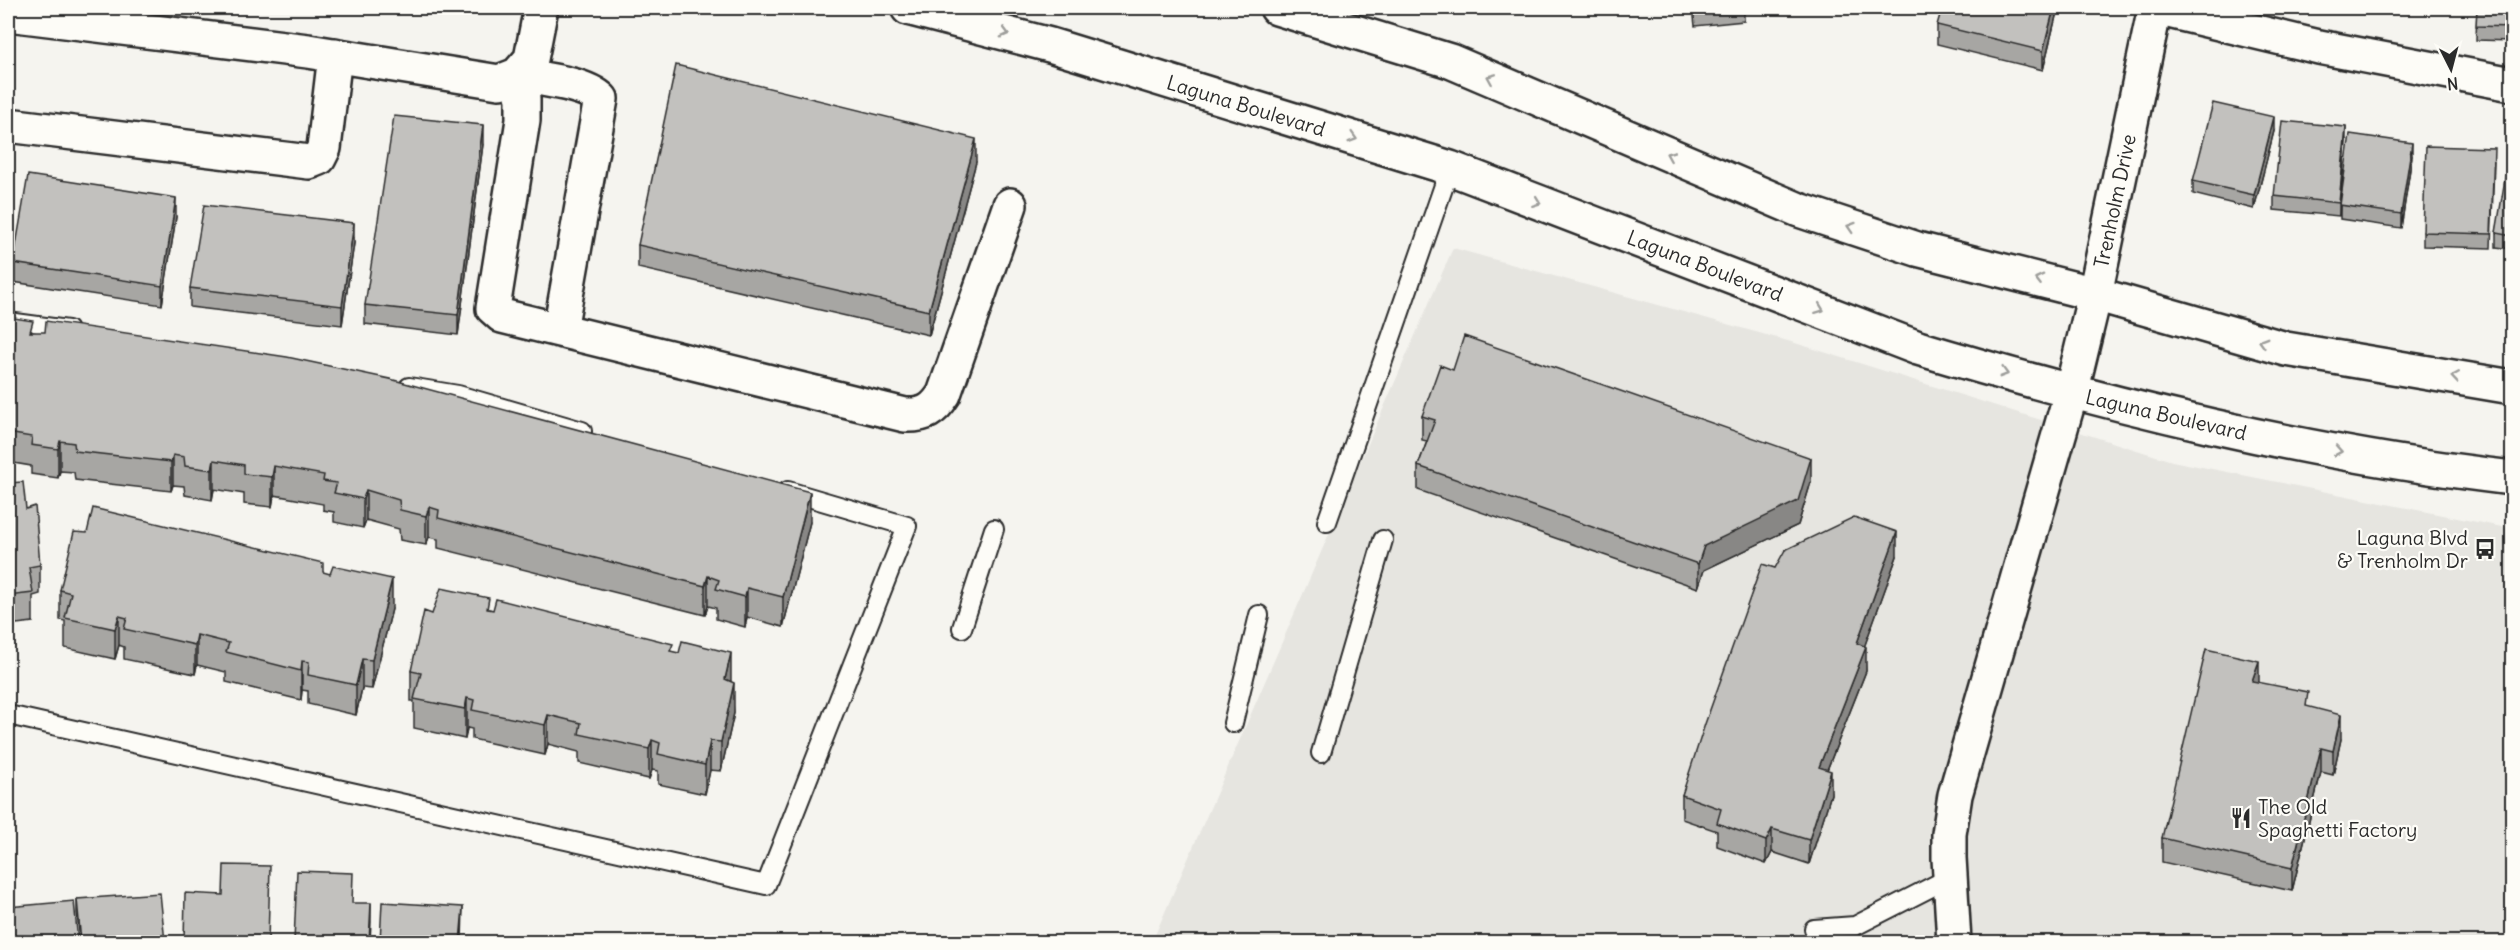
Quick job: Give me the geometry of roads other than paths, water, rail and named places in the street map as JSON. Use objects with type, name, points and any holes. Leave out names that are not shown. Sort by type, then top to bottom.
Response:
[{"type":"street","points":[[8,14],[335,56],[499,82],[517,75],[531,59],[541,8]]},
{"type":"street","name":"Laguna Boulevard","points":[[908,8],[1050,45],[1450,168],[1918,348],[2071,393],[2280,441],[2464,473],[2512,478]]},
{"type":"street","points":[[1277,8],[1450,61],[1798,210],[1917,249],[2095,294],[2286,349],[2512,387]]},
{"type":"street","points":[[2155,8],[2319,47],[2512,84]]},
{"type":"street","name":"Trenholm Drive","points":[[1954,942],[1949,834],[1955,795],[2071,393],[2095,294],[2155,8]]},
{"type":"street","points":[[8,125],[309,162],[320,158],[324,148],[335,56]]},
{"type":"street","points":[[517,75],[523,99],[523,120],[493,308],[502,316],[905,415],[919,416],[928,412],[945,394],[1010,205]]},
{"type":"street","points":[[517,75],[578,88],[595,94],[601,99],[560,330]]},
{"type":"lane","points":[[1328,522],[1450,168]]},
{"type":"lane","points":[[8,322],[86,332]]},
{"type":"lane","points":[[388,383],[458,395],[604,438]]},
{"type":"lane","points":[[8,715],[766,885],[907,526],[772,487]]},
{"type":"lane","points":[[962,628],[994,529]]},
{"type":"lane","points":[[1320,753],[1383,540]]},
{"type":"lane","points":[[1233,723],[1259,615]]},
{"type":"lane","points":[[1814,929],[1855,926],[1951,877]]},
{"type":"place","name":"Laguna Blvd & Trenholm Dr","points":[[2485,549]]},
{"type":"place","name":"The Old Spaghetti Factory","points":[[2241,818]]}]
